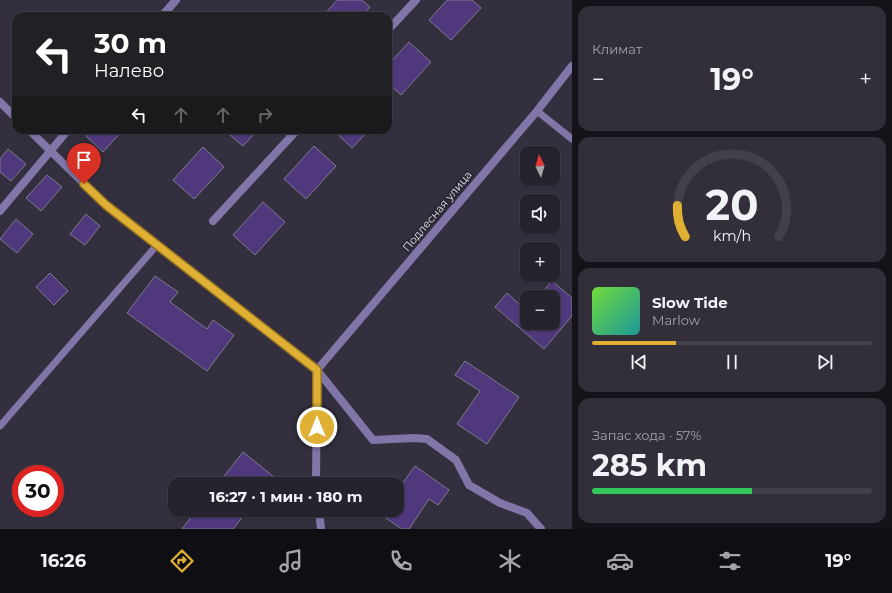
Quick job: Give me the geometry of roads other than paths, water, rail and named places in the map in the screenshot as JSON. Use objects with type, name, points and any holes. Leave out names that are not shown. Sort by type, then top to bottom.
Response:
[{"type":"street","points":[[166,12],[176,0]]},
{"type":"street","points":[[392,26],[416,0]]},
{"type":"street","name":"Подлесная улица","points":[[317,370],[537,111],[572,66]]},
{"type":"street","points":[[0,102],[12,114]]},
{"type":"street","points":[[33,134],[106,205],[317,370],[373,440],[414,438],[427,439],[456,460],[469,485],[500,503],[527,513],[541,529]]},
{"type":"street","points":[[0,211],[65,134]]},
{"type":"street","points":[[213,221],[293,134]]},
{"type":"street","points":[[316,477],[317,370]]},
{"type":"street","points":[[320,517],[321,529]]},
{"type":"lane","points":[[537,111],[572,139]]},
{"type":"lane","points":[[0,426],[157,245]]}]
